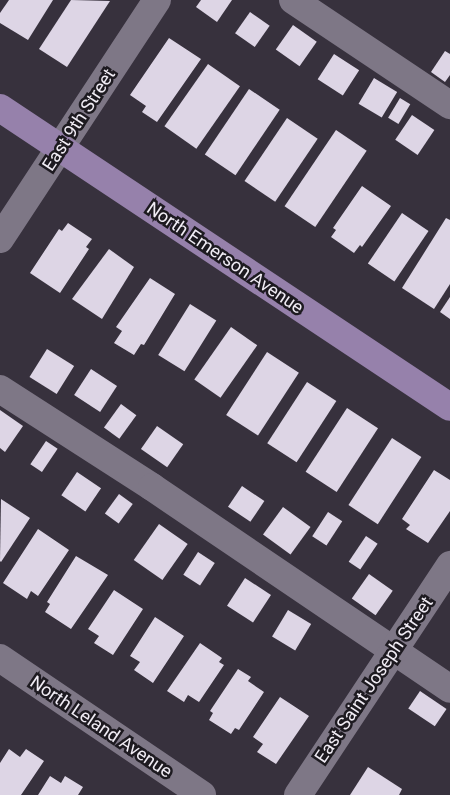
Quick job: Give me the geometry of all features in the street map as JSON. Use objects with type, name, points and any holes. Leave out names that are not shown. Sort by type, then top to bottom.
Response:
[{"type":"main road","name":"North Emerson Avenue","points":[[0,108],[450,407]]},
{"type":"street","name":"East 9th Street","points":[[0,239],[157,0]]},
{"type":"street","points":[[293,0],[450,105]]},
{"type":"street","points":[[0,389],[152,487],[450,689]]},
{"type":"street","name":"East Saint Joseph Street","points":[[298,795],[450,566]]},
{"type":"street","name":"North Leland Avenue","points":[[0,658],[202,795]]},
{"type":"building","points":[[9,0],[53,0],[28,40],[0,23],[0,13]]},
{"type":"building","points":[[71,0],[110,1],[67,67],[39,49]]},
{"type":"building","points":[[201,0],[232,0],[217,22],[196,7]]},
{"type":"building","points":[[250,12],[270,26],[255,47],[235,33]]},
{"type":"building","points":[[293,25],[317,42],[300,66],[276,50]]},
{"type":"building","points":[[169,38],[201,59],[157,122],[142,112],[146,106],[130,95]]},
{"type":"building","points":[[445,51],[450,54],[450,75],[445,82],[431,72]]},
{"type":"building","points":[[334,54],[359,70],[343,95],[318,79]]},
{"type":"building","points":[[208,64],[240,86],[196,149],[164,126]]},
{"type":"building","points":[[374,78],[397,92],[382,118],[359,104]]},
{"type":"building","points":[[249,89],[280,110],[235,175],[205,154]]},
{"type":"building","points":[[400,98],[410,104],[398,124],[388,118]]},
{"type":"building","points":[[412,115],[434,130],[418,155],[395,140]]},
{"type":"building","points":[[287,118],[318,139],[275,202],[245,181]]},
{"type":"building","points":[[336,130],[367,151],[315,227],[285,206]]},
{"type":"building","points":[[362,186],[391,206],[362,247],[360,245],[354,253],[331,237],[336,230],[333,228]]},
{"type":"building","points":[[402,213],[429,231],[394,281],[368,264]]},
{"type":"building","points":[[446,218],[450,220],[450,284],[434,309],[402,288]]},
{"type":"building","points":[[68,223],[92,239],[86,247],[89,249],[60,293],[30,273],[59,229],[62,231]]},
{"type":"building","points":[[109,249],[134,267],[102,319],[72,299]]},
{"type":"building","points":[[150,278],[175,294],[144,345],[141,344],[134,355],[114,343],[122,331],[116,327]]},
{"type":"building","points":[[450,297],[450,319],[440,312]]},
{"type":"building","points":[[190,304],[216,320],[184,371],[158,355]]},
{"type":"building","points":[[231,327],[257,345],[221,398],[194,379]]},
{"type":"building","points":[[47,349],[74,366],[57,394],[30,377]]},
{"type":"building","points":[[267,352],[299,373],[258,436],[226,415]]},
{"type":"building","points":[[91,369],[117,386],[100,412],[74,395]]},
{"type":"building","points":[[307,382],[336,401],[297,462],[267,443]]},
{"type":"building","points":[[121,404],[136,415],[119,439],[104,427]]},
{"type":"building","points":[[347,408],[378,428],[337,492],[306,472]]},
{"type":"building","points":[[0,410],[23,426],[5,452],[0,448]]},
{"type":"building","points":[[157,426],[183,444],[167,467],[141,449]]},
{"type":"building","points":[[392,438],[421,457],[378,524],[348,505]]},
{"type":"building","points":[[46,441],[58,449],[42,472],[30,464]]},
{"type":"building","points":[[434,470],[450,480],[450,511],[428,543],[406,529],[410,525],[402,519]]},
{"type":"building","points":[[77,472],[101,488],[85,511],[61,495]]},
{"type":"building","points":[[242,486],[264,501],[250,522],[228,507]]},
{"type":"building","points":[[119,494],[133,504],[119,523],[105,513]]},
{"type":"building","points":[[1,499],[30,518],[1,562],[0,561]]},
{"type":"building","points":[[283,507],[311,527],[291,554],[263,535]]},
{"type":"building","points":[[328,512],[342,521],[326,546],[312,536]]},
{"type":"building","points":[[159,524],[188,544],[162,580],[134,560]]},
{"type":"building","points":[[38,529],[69,550],[38,596],[31,591],[27,599],[3,583]]},
{"type":"building","points":[[366,536],[378,544],[360,570],[349,562]]},
{"type":"building","points":[[198,552],[215,563],[200,586],[183,575]]},
{"type":"building","points":[[76,556],[108,575],[71,629],[45,612],[50,604],[47,602]]},
{"type":"building","points":[[369,574],[393,591],[376,615],[352,599]]},
{"type":"building","points":[[245,578],[271,595],[253,623],[227,606]]},
{"type":"building","points":[[114,590],[143,609],[113,655],[94,643],[99,636],[88,629]]},
{"type":"building","points":[[288,610],[311,624],[295,650],[272,637]]},
{"type":"building","points":[[155,617],[184,636],[153,683],[134,670],[140,662],[130,656]]},
{"type":"building","points":[[200,643],[222,658],[219,662],[224,665],[199,702],[188,695],[184,702],[167,691]]},
{"type":"building","points":[[238,669],[251,677],[248,681],[264,692],[239,730],[235,728],[231,734],[209,720],[213,713],[210,711]]},
{"type":"building","points":[[420,691],[447,709],[435,726],[408,708]]},
{"type":"building","points":[[280,697],[309,716],[276,764],[257,752],[263,744],[253,737]]},
{"type":"building","points":[[9,749],[20,757],[26,749],[44,761],[21,795],[0,795],[0,763]]},
{"type":"building","points":[[368,767],[402,789],[399,795],[350,795]]},
{"type":"building","points":[[50,776],[61,783],[65,776],[83,787],[78,795],[38,795]]}]
